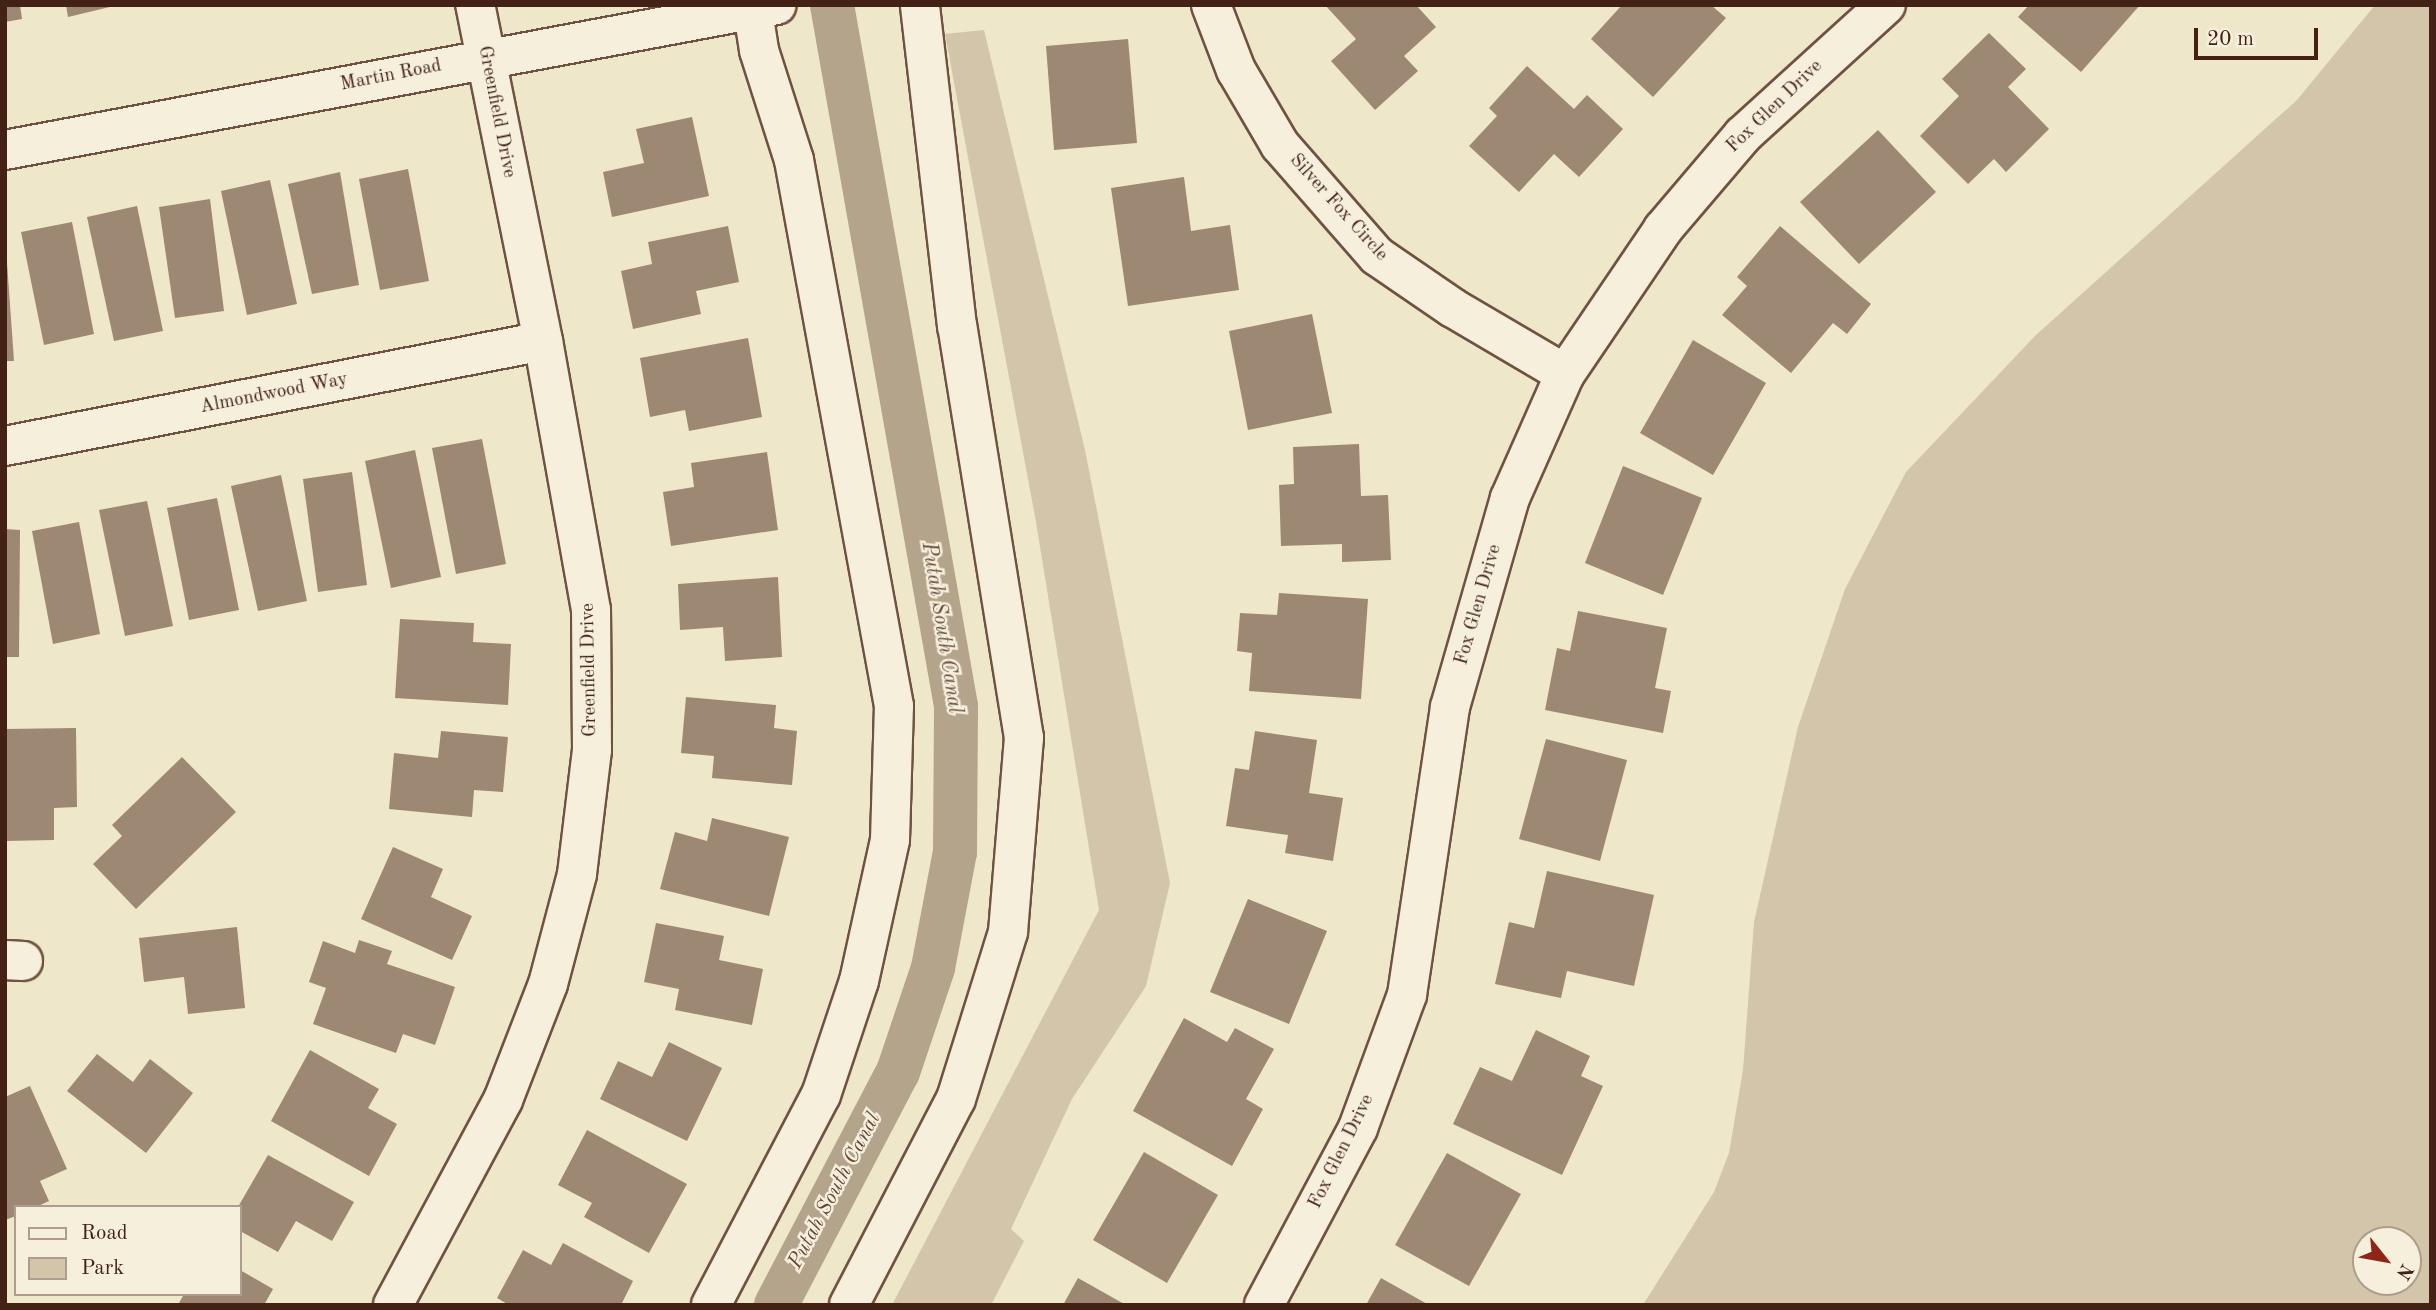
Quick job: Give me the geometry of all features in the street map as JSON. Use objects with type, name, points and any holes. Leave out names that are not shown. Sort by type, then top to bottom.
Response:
[{"type":"street","name":"Greenfield Drive","points":[[394,1305],[503,1100],[548,984],[577,874],[592,750],[591,610],[543,341],[475,5]]},
{"type":"street","points":[[849,1305],[956,1099],[1008,932],[1024,738],[957,326],[919,5]]},
{"type":"street","name":"Silver Fox Circle","points":[[1211,5],[1236,70],[1280,145],[1377,256],[1453,308],[1565,374]]},
{"type":"street","name":"Fox Glen Drive","points":[[1264,1305],[1358,1128],[1407,995],[1450,707],[1510,498],[1565,374],[1663,229],[1742,135],[1886,5]]},
{"type":"street","name":"Martin Road","points":[[5,150],[485,57],[762,7]]},
{"type":"street","points":[[711,1305],[821,1096],[859,981],[890,840],[894,706],[794,160],[759,50],[762,7]]},
{"type":"street","name":"Almondwood Way","points":[[5,446],[543,341]]},
{"type":"green space","points":[[2375,5],[2431,5],[2431,1305],[1643,1305],[1714,1192],[1729,1153],[1743,1070],[1754,922],[1798,727],[1845,589],[1906,472],[2036,335],[2297,100]]},
{"type":"green space","points":[[984,30],[1085,450],[1170,883],[1146,986],[1072,1099],[1011,1229],[1024,1241],[991,1305],[892,1305],[1099,910],[1036,522],[945,34]]},
{"type":"building","points":[[5,5],[20,5],[22,19],[5,22]]},
{"type":"building","points":[[66,5],[114,5],[114,6],[68,17]]},
{"type":"building","points":[[1325,5],[1416,5],[1436,27],[1404,56],[1418,71],[1375,110],[1331,61],[1356,39]]},
{"type":"building","points":[[1622,5],[1711,5],[1726,18],[1653,97],[1591,39]]},
{"type":"building","points":[[2029,5],[2140,5],[2081,72],[2018,17]]},
{"type":"building","points":[[1989,33],[2026,69],[2008,87],[2049,129],[2006,172],[1994,159],[1968,184],[1920,136],[1959,96],[1942,79]]},
{"type":"building","points":[[1128,39],[1137,143],[1054,150],[1046,46]]},
{"type":"building","points":[[1527,66],[1574,109],[1587,95],[1623,129],[1579,177],[1554,154],[1519,192],[1469,146],[1497,116],[1489,108]]},
{"type":"building","points":[[692,117],[709,196],[612,217],[603,172],[644,163],[636,129]]},
{"type":"building","points":[[1878,130],[1936,192],[1859,264],[1800,202]]},
{"type":"building","points":[[408,169],[429,281],[380,290],[359,179]]},
{"type":"building","points":[[340,172],[359,285],[312,294],[288,184]]},
{"type":"building","points":[[1184,177],[1191,231],[1230,225],[1239,290],[1128,306],[1111,188]]},
{"type":"building","points":[[270,180],[297,304],[247,315],[221,191]]},
{"type":"building","points":[[210,199],[224,311],[175,318],[159,207]]},
{"type":"building","points":[[137,206],[163,331],[114,341],[87,217]]},
{"type":"building","points":[[72,222],[94,334],[44,345],[21,232]]},
{"type":"building","points":[[728,226],[739,282],[696,291],[701,314],[633,329],[621,271],[652,264],[648,242]]},
{"type":"building","points":[[1780,226],[1871,304],[1847,334],[1833,323],[1791,373],[1722,315],[1747,286],[1737,277]]},
{"type":"building","points":[[5,234],[14,361],[5,361]]},
{"type":"building","points":[[1312,314],[1332,413],[1248,430],[1229,331]]},
{"type":"building","points":[[748,338],[762,417],[689,431],[685,410],[650,417],[640,358]]},
{"type":"building","points":[[1693,340],[1766,383],[1713,475],[1640,433]]},
{"type":"building","points":[[482,439],[506,564],[456,574],[432,448]]},
{"type":"building","points":[[1359,444],[1361,496],[1388,495],[1391,560],[1342,562],[1342,544],[1281,546],[1279,485],[1294,484],[1293,447]]},
{"type":"building","points":[[415,450],[441,577],[391,588],[365,461]]},
{"type":"building","points":[[767,452],[778,530],[671,546],[663,492],[694,487],[691,463]]},
{"type":"building","points":[[1623,466],[1702,498],[1663,595],[1585,563]]},
{"type":"building","points":[[352,472],[367,585],[318,592],[303,479]]},
{"type":"building","points":[[281,475],[307,601],[258,611],[231,486]]},
{"type":"building","points":[[217,498],[239,610],[189,620],[167,508]]},
{"type":"building","points":[[147,501],[173,626],[125,636],[99,510]]},
{"type":"building","points":[[79,522],[100,634],[53,644],[32,531]]},
{"type":"building","points":[[5,529],[20,530],[19,657],[5,657]]},
{"type":"building","points":[[778,577],[782,657],[725,661],[723,627],[680,630],[678,584]]},
{"type":"building","points":[[1279,593],[1368,599],[1361,699],[1249,691],[1252,653],[1237,651],[1240,613],[1277,615]]},
{"type":"building","points":[[1578,611],[1667,628],[1655,688],[1671,691],[1663,733],[1545,710],[1557,648],[1570,651]]},
{"type":"building","points":[[400,619],[474,623],[473,642],[511,644],[508,705],[395,698]]},
{"type":"building","points":[[686,697],[776,705],[774,728],[797,731],[792,785],[712,778],[714,756],[681,753]]},
{"type":"building","points":[[76,728],[77,807],[54,808],[54,840],[5,841],[5,729]]},
{"type":"building","points":[[441,731],[508,737],[503,792],[474,790],[472,817],[389,809],[394,753],[438,758]]},
{"type":"building","points":[[1255,731],[1317,740],[1309,793],[1343,798],[1333,861],[1285,853],[1288,835],[1226,826],[1235,768],[1249,770]]},
{"type":"building","points":[[1546,739],[1627,760],[1600,861],[1519,839]]},
{"type":"building","points":[[182,757],[236,812],[136,909],[93,864],[122,836],[112,825]]},
{"type":"building","points":[[712,818],[789,837],[769,916],[660,889],[675,832],[707,841]]},
{"type":"building","points":[[393,847],[443,869],[431,897],[472,916],[452,960],[361,919]]},
{"type":"building","points":[[1547,871],[1654,895],[1634,986],[1567,971],[1561,998],[1495,984],[1509,922],[1534,928]]},
{"type":"building","points":[[1248,899],[1327,931],[1289,1024],[1210,992]]},
{"type":"building","points":[[656,923],[724,936],[719,960],[763,969],[752,1025],[675,1010],[679,989],[644,982]]},
{"type":"building","points":[[237,927],[245,1008],[188,1014],[184,977],[144,982],[139,938]]},
{"type":"building","points":[[359,940],[392,951],[387,964],[455,987],[435,1045],[403,1034],[396,1053],[313,1024],[326,988],[309,982],[323,941],[355,953]]},
{"type":"building","points":[[1184,1018],[1227,1042],[1235,1028],[1274,1049],[1246,1099],[1263,1109],[1232,1166],[1133,1111]]},
{"type":"building","points":[[1536,1030],[1590,1056],[1581,1076],[1603,1086],[1562,1175],[1453,1124],[1480,1067],[1512,1081]]},
{"type":"building","points":[[669,1042],[722,1068],[687,1141],[600,1099],[618,1061],[652,1077]]},
{"type":"building","points":[[310,1050],[379,1089],[368,1108],[397,1124],[369,1176],[271,1121]]},
{"type":"building","points":[[97,1054],[133,1082],[150,1059],[193,1093],[146,1153],[67,1091]]},
{"type":"building","points":[[30,1086],[67,1169],[40,1181],[49,1201],[40,1205],[14,1205],[14,1217],[5,1220],[5,1097]]},
{"type":"building","points":[[587,1130],[687,1184],[649,1253],[584,1217],[592,1203],[558,1185]]},
{"type":"building","points":[[1144,1152],[1218,1195],[1167,1283],[1093,1240]]},
{"type":"building","points":[[1447,1153],[1521,1194],[1469,1286],[1395,1245]]},
{"type":"building","points":[[268,1155],[354,1202],[332,1241],[296,1221],[278,1252],[242,1232],[242,1205],[239,1205]]},
{"type":"building","points":[[563,1243],[633,1281],[621,1305],[509,1305],[497,1298],[523,1250],[551,1265]]},
{"type":"building","points":[[242,1271],[273,1289],[264,1305],[178,1305],[183,1296],[242,1296]]},
{"type":"building","points":[[1078,1278],[1126,1305],[1063,1305]]},
{"type":"building","points":[[1381,1278],[1429,1305],[1366,1305]]},
{"type":"waterway","name":"Putah South Canal","points":[[776,1305],[898,1072],[933,968],[955,852],[956,706],[832,5]]}]
